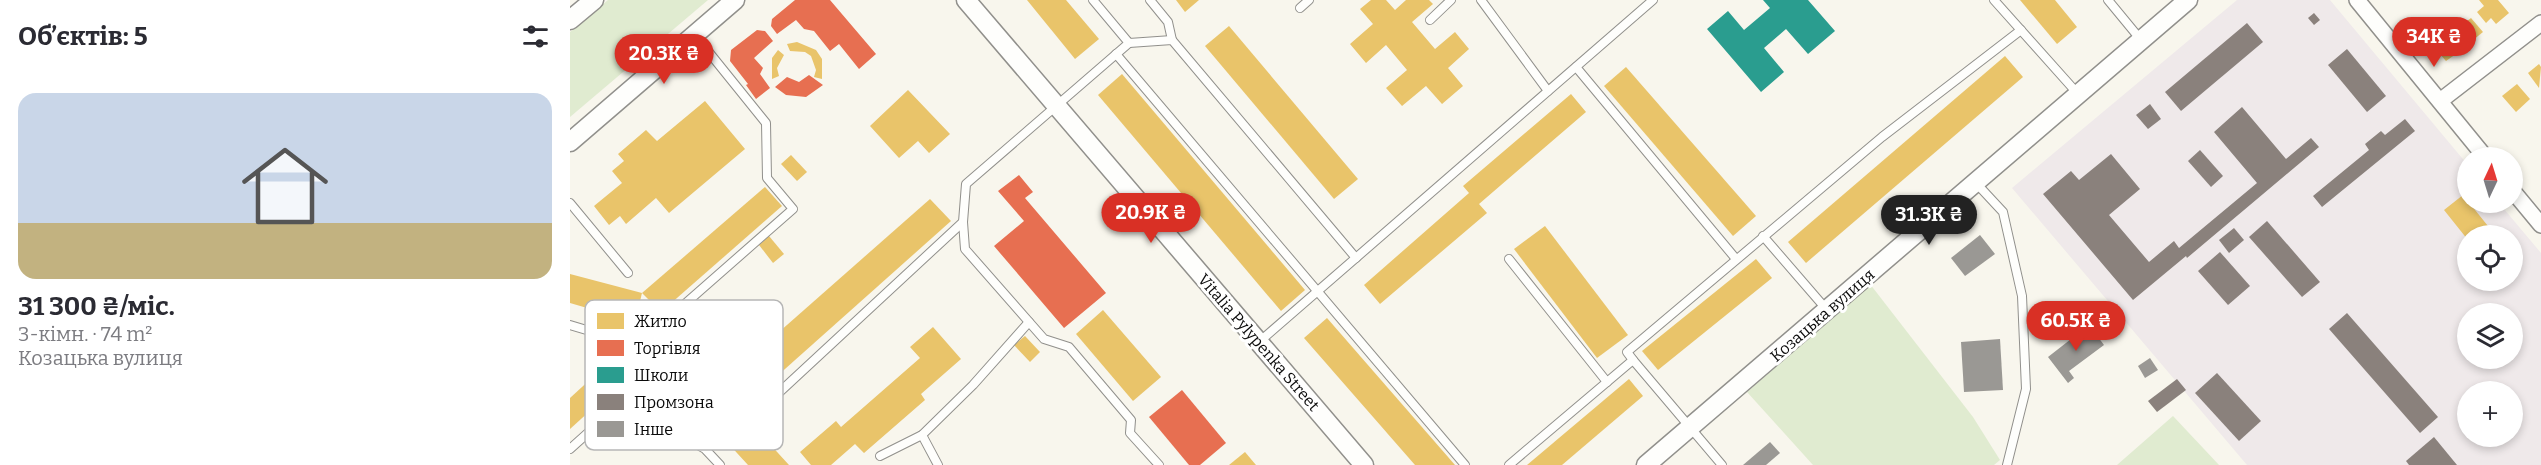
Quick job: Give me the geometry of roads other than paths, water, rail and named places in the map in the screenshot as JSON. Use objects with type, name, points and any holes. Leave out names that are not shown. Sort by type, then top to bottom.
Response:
[{"type":"street","points":[[570,20],[594,0]]},
{"type":"street","points":[[570,142],[735,0]]},
{"type":"street","name":"Vitalia Pylypenka Street","points":[[966,0],[1364,465]]},
{"type":"street","name":"Козацька вулиця","points":[[1646,465],[2188,0]]},
{"type":"street","points":[[2357,0],[2477,147]]},
{"type":"street","points":[[2440,101],[2541,23]]},
{"type":"street","points":[[2523,203],[2541,225]]},
{"type":"lane","points":[[1092,0],[1129,43]]},
{"type":"lane","points":[[1150,0],[1168,22],[1172,40],[1356,258]]},
{"type":"lane","points":[[1300,8],[1309,0]]},
{"type":"lane","points":[[1430,20],[1451,0]]},
{"type":"lane","points":[[1481,0],[1514,41],[1548,91]]},
{"type":"lane","points":[[1259,342],[1653,0]]},
{"type":"lane","points":[[1994,0],[2078,94]]},
{"type":"lane","points":[[2108,0],[2141,40]]},
{"type":"lane","points":[[1722,465],[1627,352],[1882,137],[2021,30]]},
{"type":"lane","points":[[689,300],[793,209],[767,178],[766,123],[695,35]]},
{"type":"lane","points":[[1159,465],[1130,433],[1131,420],[1069,347],[1044,339],[965,249],[963,222],[966,184],[1129,43],[1172,40]]},
{"type":"lane","points":[[1116,54],[1465,465]]},
{"type":"lane","points":[[1576,67],[1736,259]]},
{"type":"lane","points":[[1976,182],[2003,212],[2022,297],[2026,389],[2007,465]]},
{"type":"lane","points":[[570,203],[628,273]]},
{"type":"lane","points":[[783,389],[963,222]]},
{"type":"lane","points":[[1764,236],[1827,310]]},
{"type":"lane","points":[[1509,259],[1607,382]]},
{"type":"lane","points":[[880,456],[922,435],[973,385],[1029,322]]},
{"type":"lane","points":[[570,325],[585,330]]},
{"type":"lane","points":[[1509,465],[1633,360]]},
{"type":"lane","points":[[922,435],[938,465]]},
{"type":"lane","points":[[570,449],[585,436]]},
{"type":"lane","points":[[706,450],[720,465]]}]
